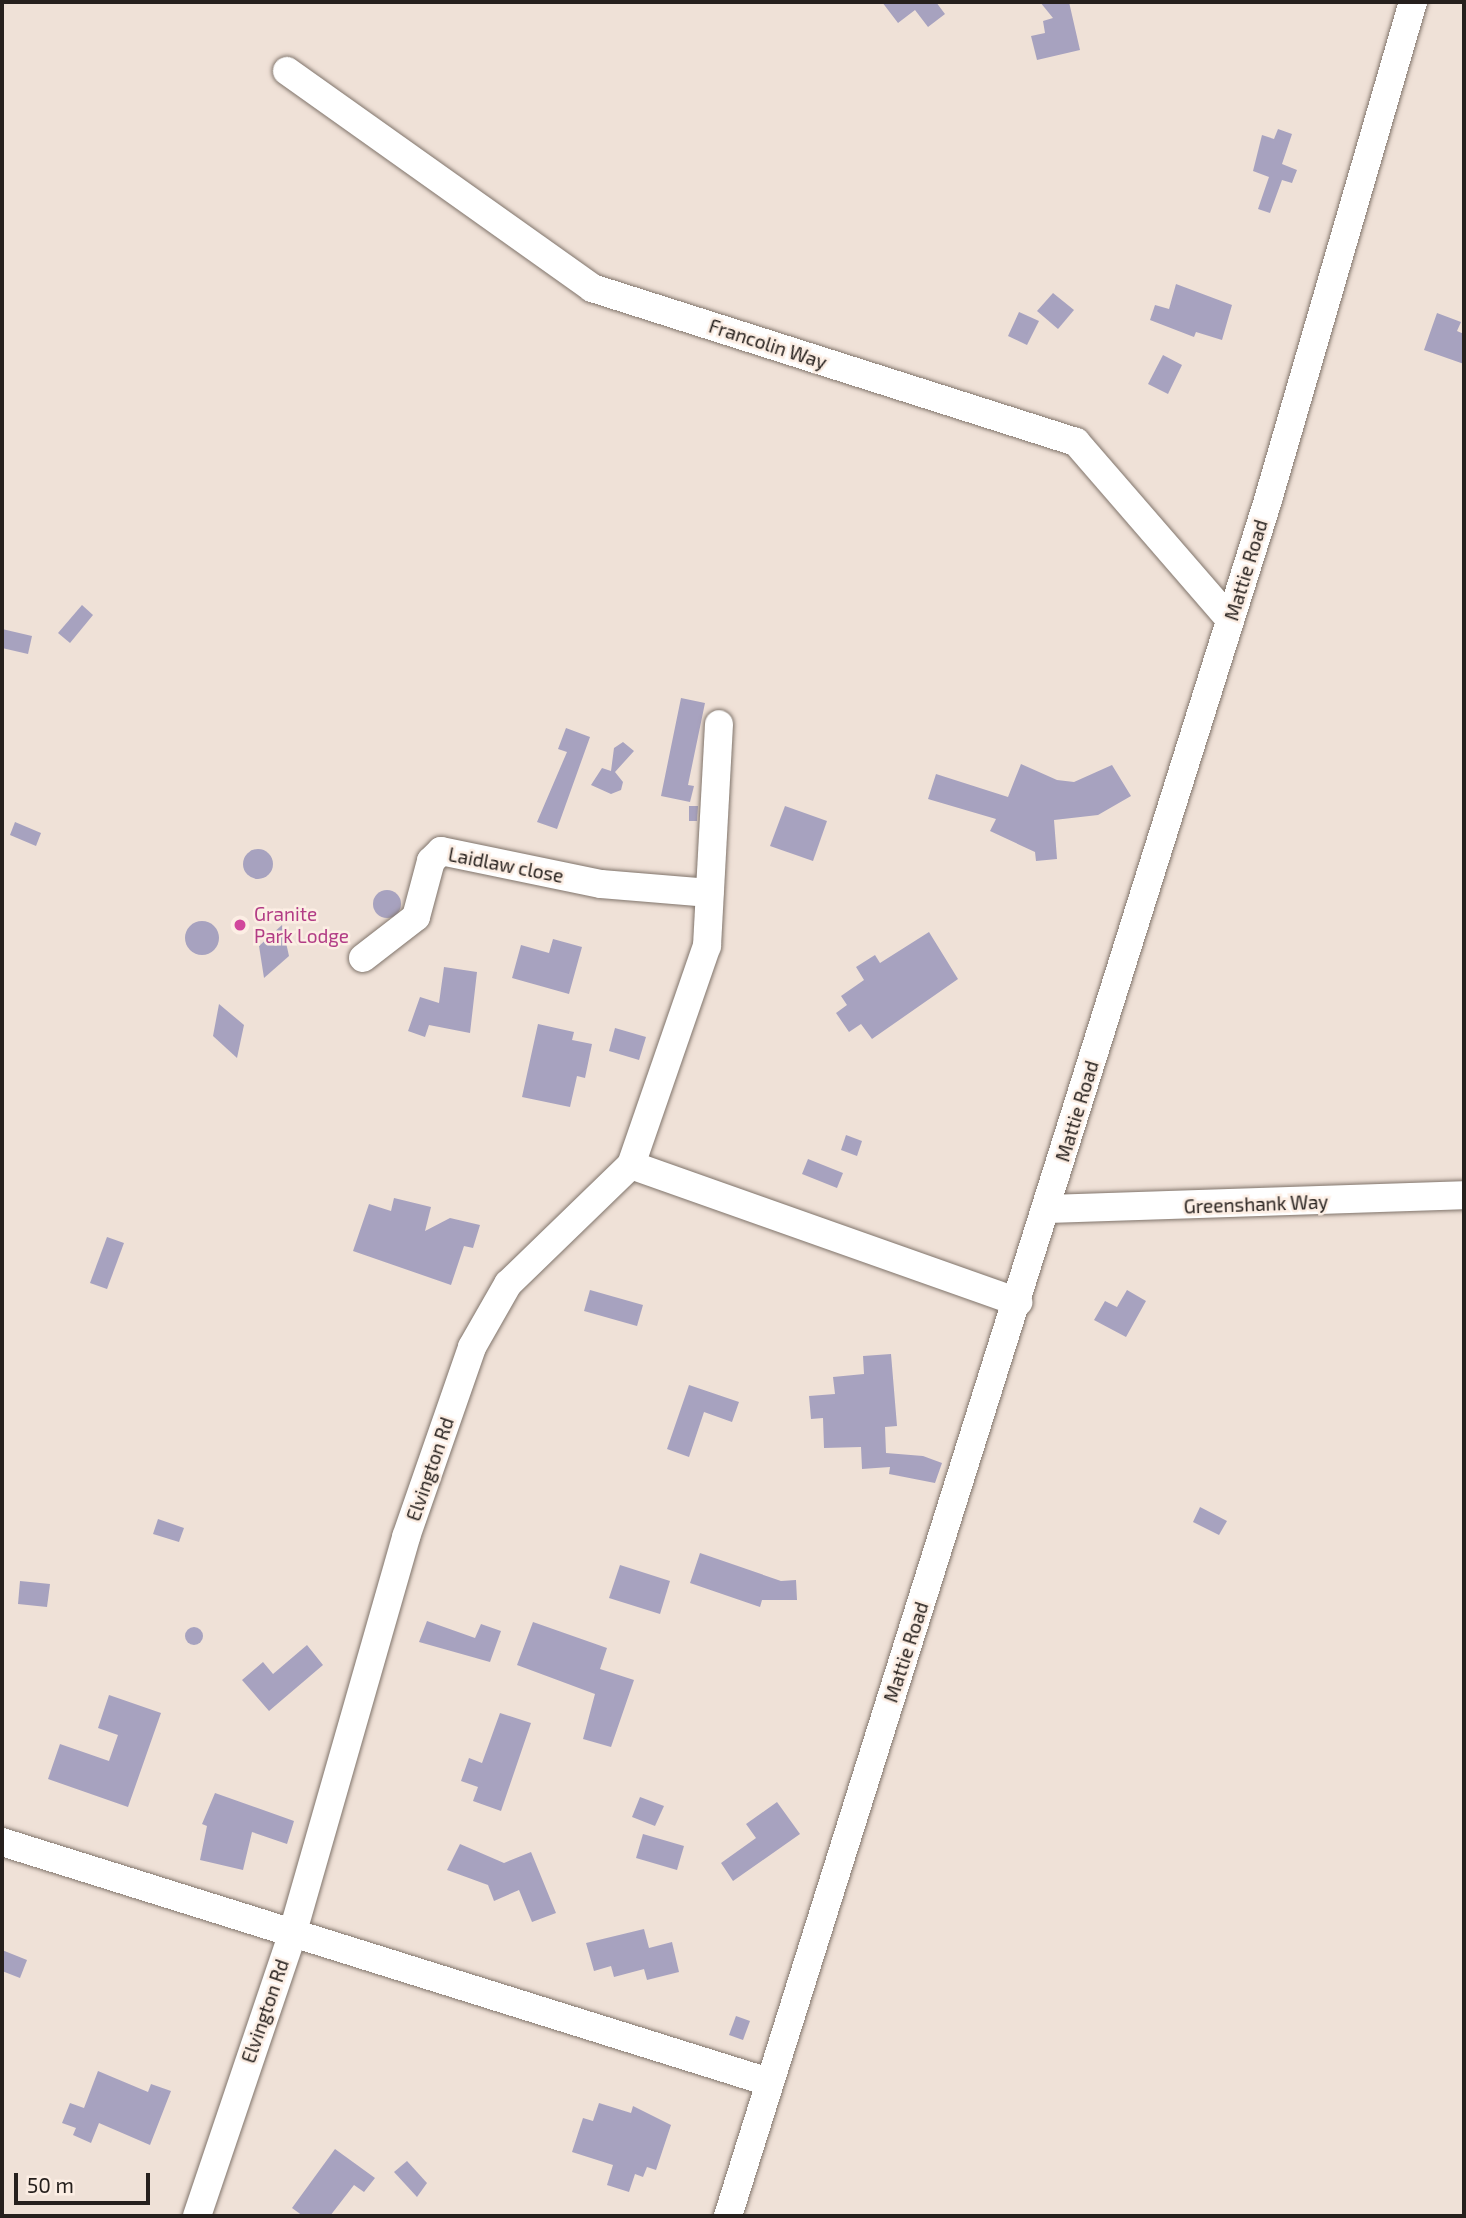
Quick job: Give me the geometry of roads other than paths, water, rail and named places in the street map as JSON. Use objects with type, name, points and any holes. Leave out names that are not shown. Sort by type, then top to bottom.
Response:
[{"type":"street","name":"Mattie Road","points":[[728,2216],[1047,1209],[1230,620],[1335,278],[1413,2]]},
{"type":"street","name":"Francolin Way","points":[[287,71],[592,288],[1076,442],[1230,620]]},
{"type":"street","points":[[719,724],[707,947],[631,1165],[1017,1302]]},
{"type":"street","name":"Laidlaw close","points":[[363,958],[416,917],[431,861],[441,851],[601,884],[710,893]]},
{"type":"street","name":"Elvington Rd","points":[[197,2216],[292,1935],[406,1537],[472,1347],[508,1284],[631,1165]]},
{"type":"street","name":"Greenshank Way","points":[[1047,1209],[1464,1195]]},
{"type":"street","points":[[2,1842],[292,1935],[769,2082]]},
{"type":"place","name":"Granite Park Lodge","points":[[240,925]]}]
